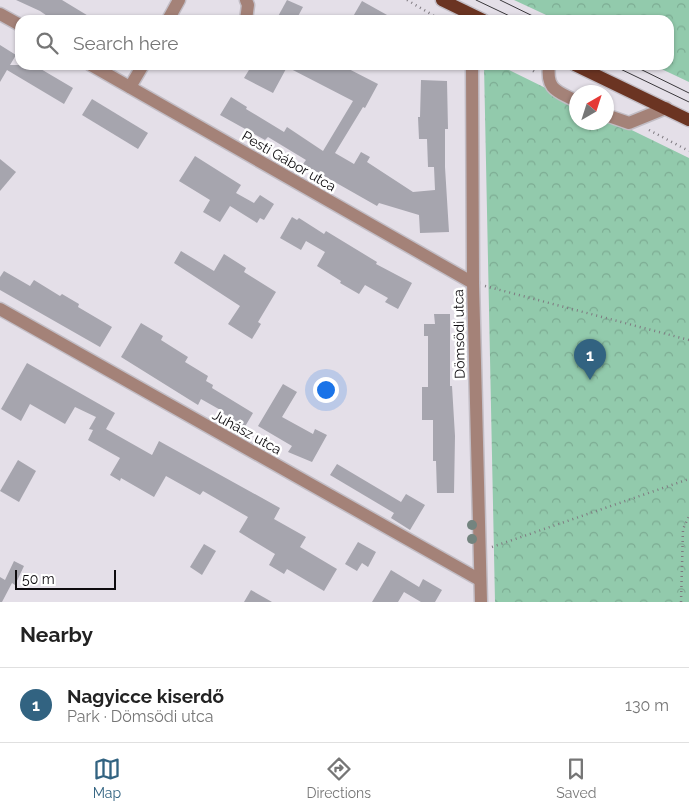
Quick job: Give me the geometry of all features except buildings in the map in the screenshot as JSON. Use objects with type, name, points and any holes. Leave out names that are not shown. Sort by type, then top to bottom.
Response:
[{"type":"main road","points":[[442,0],[470,15]]},
{"type":"main road","points":[[586,70],[689,120]]},
{"type":"street","points":[[171,15],[179,0]]},
{"type":"street","points":[[246,0],[248,5],[247,15]]},
{"type":"street","points":[[0,14],[15,22]]},
{"type":"street","name":"Pesti Gábor utca","points":[[100,70],[473,283]]},
{"type":"street","points":[[130,87],[140,70]]},
{"type":"street","name":"Dömsödi utca","points":[[472,70],[473,283],[481,602]]},
{"type":"street","points":[[549,70],[548,77],[553,90],[569,98]]},
{"type":"street","points":[[614,117],[629,123],[666,108]]},
{"type":"street","name":"Juhász utca","points":[[0,309],[480,580]]},
{"type":"path","points":[[408,0],[433,15]]},
{"type":"path","points":[[473,283],[689,340]]},
{"type":"path","points":[[480,551],[689,480]]},
{"type":"path","points":[[681,602],[683,529],[689,516]]},
{"type":"green space","points":[[514,0],[689,0],[689,82],[664,70],[674,70],[674,15],[546,15]]},
{"type":"green space","points":[[484,70],[509,70],[569,100],[569,130],[614,130],[614,121],[689,158],[689,602],[495,602]]},
{"type":"tram line","points":[[476,0],[508,15]]},
{"type":"tram line","points":[[500,0],[531,15]]},
{"type":"tram line","points":[[622,70],[689,102]]},
{"type":"tram line","points":[[642,70],[689,93]]},
{"type":"place","name":"Nagyicce kiserdő","points":[[590,380]]}]
